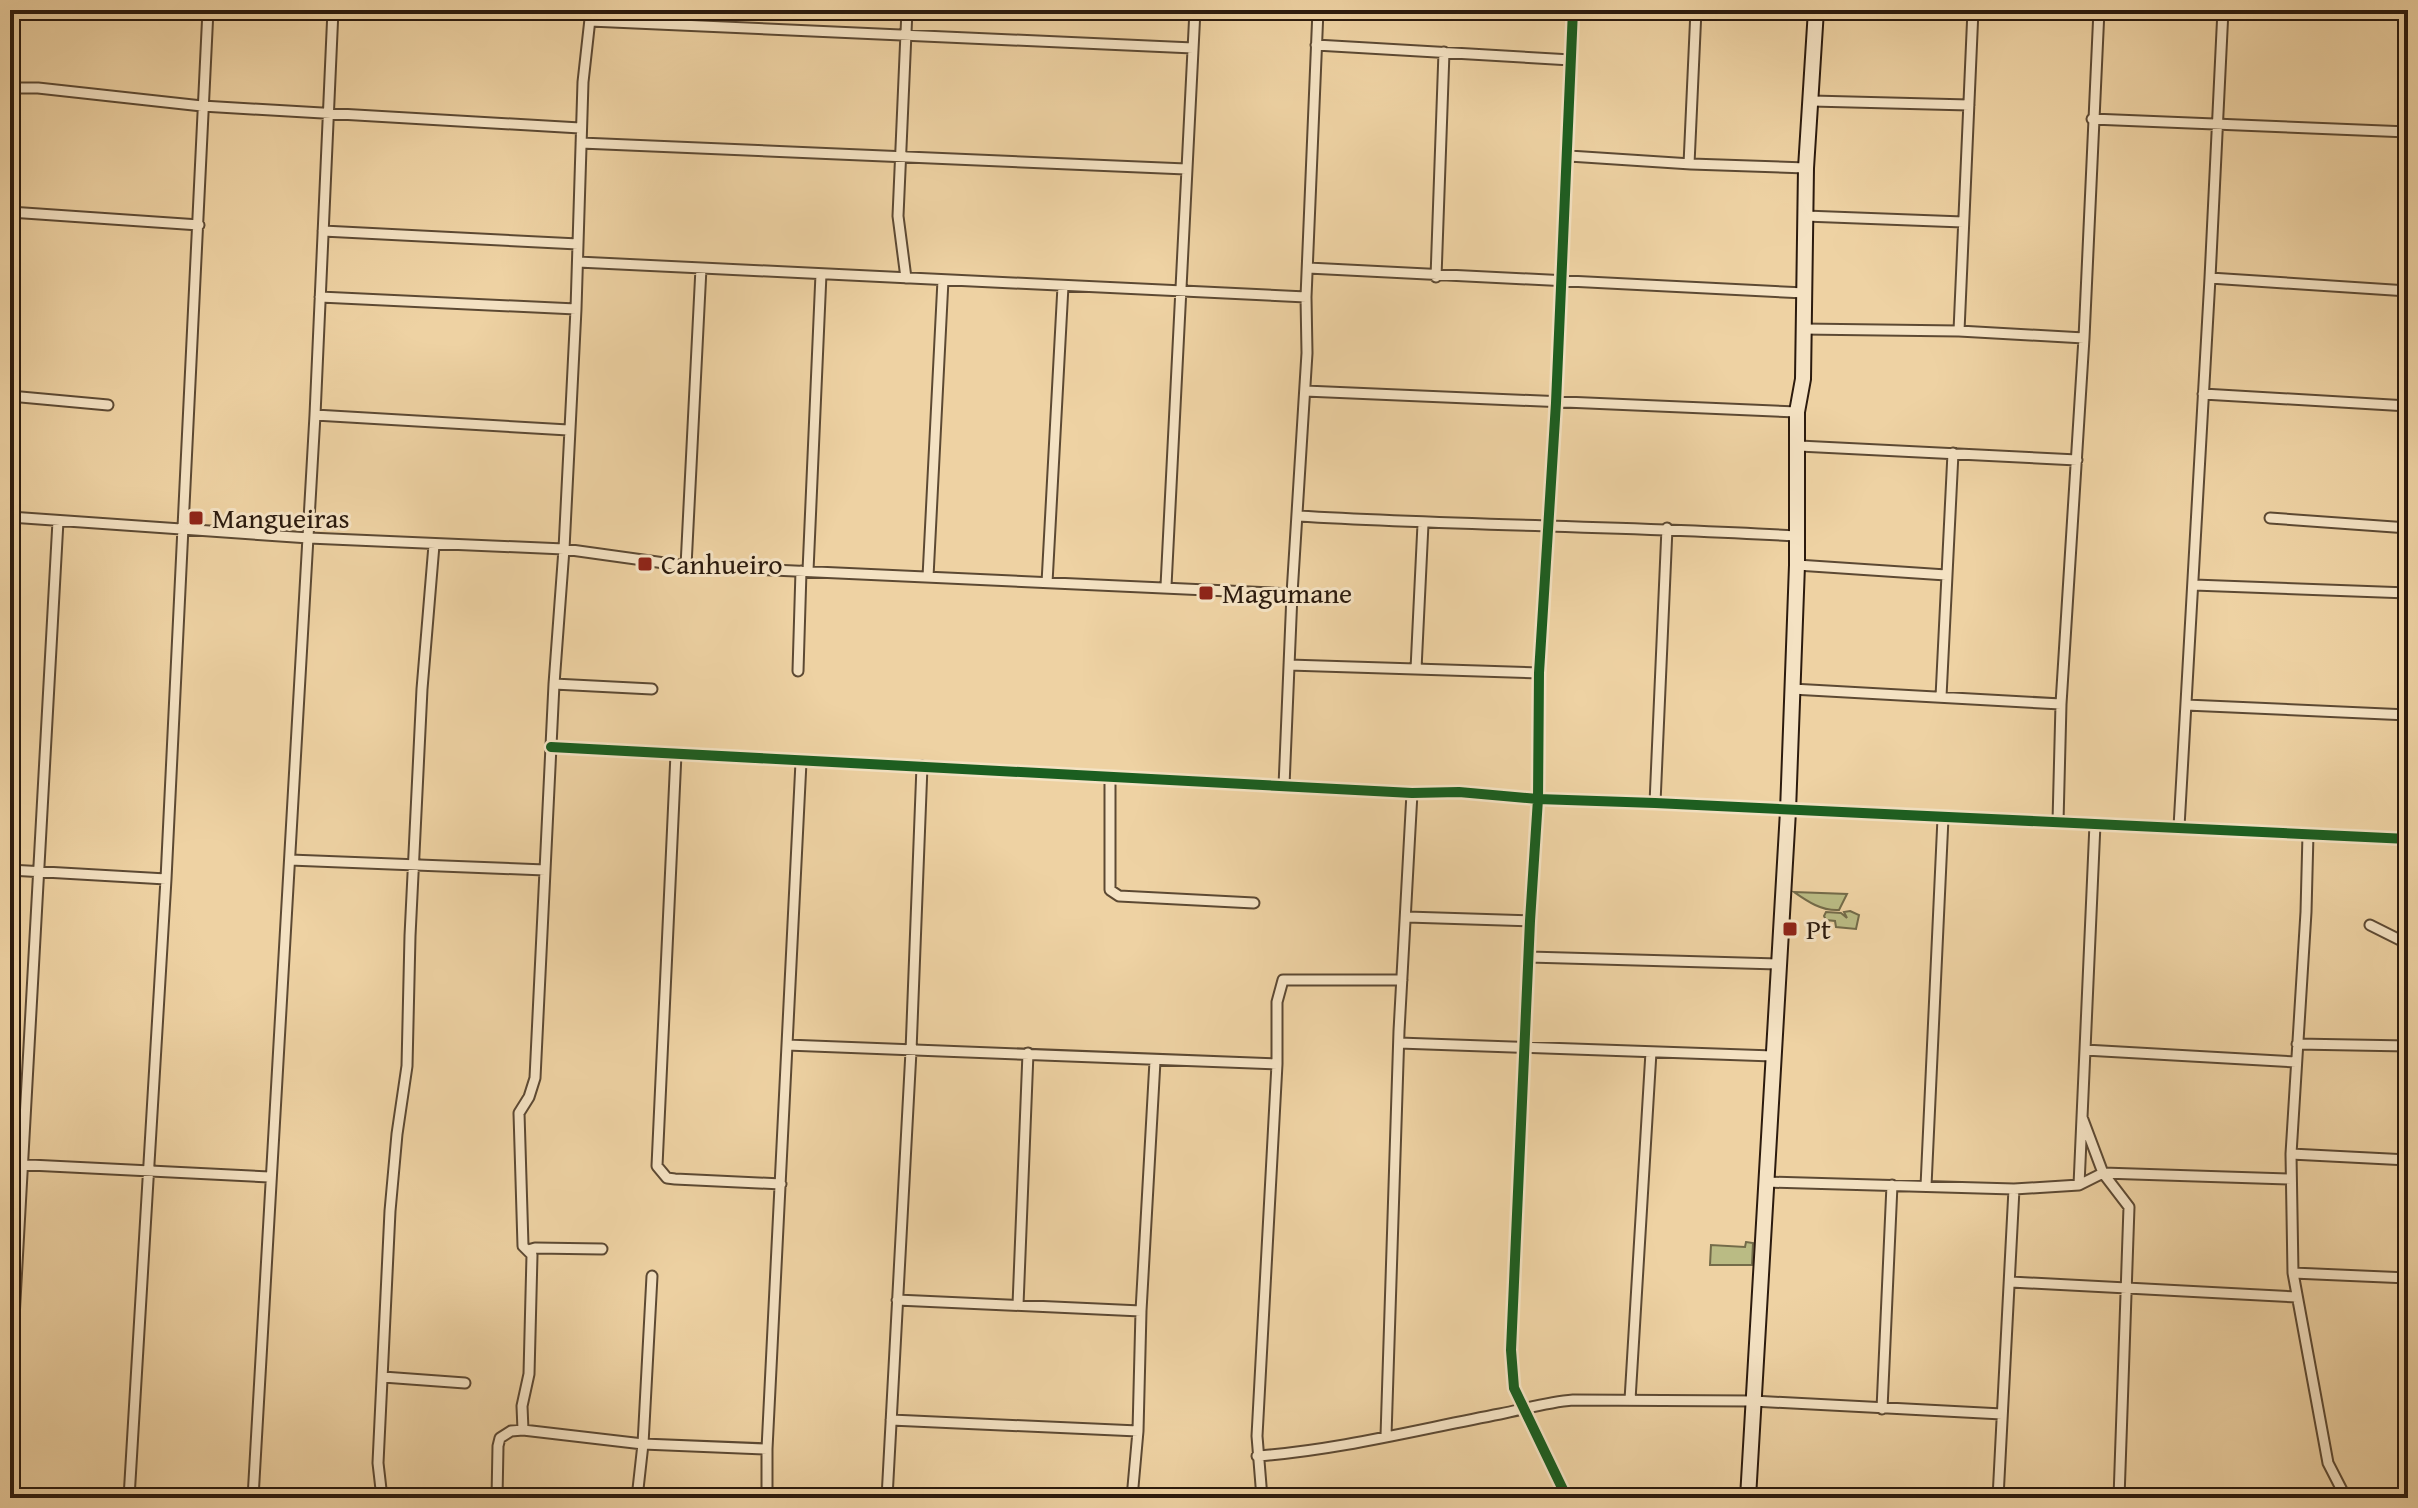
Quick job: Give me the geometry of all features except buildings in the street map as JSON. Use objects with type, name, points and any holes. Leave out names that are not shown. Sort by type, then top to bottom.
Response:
[{"type":"street","points":[[129,1498],[166,879],[208,10]]},
{"type":"street","points":[[253,1498],[269,1177],[309,538],[333,10]]},
{"type":"street","points":[[906,278],[898,216],[907,10]]},
{"type":"street","points":[[1166,586],[1195,10]]},
{"type":"street","points":[[1284,786],[1305,391],[1318,10]]},
{"type":"street","points":[[1567,1498],[1548,1455],[1522,1410],[1514,1388],[1511,1350],[1538,799],[1539,673],[1569,156],[1573,10]]},
{"type":"street","points":[[1689,164],[1696,10]]},
{"type":"street","points":[[1748,1498],[1788,811],[1797,565],[1797,412],[1803,379],[1806,168],[1816,10]]},
{"type":"street","points":[[1959,331],[1973,10]]},
{"type":"street","points":[[2058,822],[2061,704],[2084,338],[2099,10]]},
{"type":"street","points":[[2179,827],[2223,10]]},
{"type":"street","points":[[2344,10],[2408,13]]},
{"type":"street","points":[[523,1430],[521,1420],[529,1374],[532,1317],[532,1255],[523,1246],[519,1113],[529,1097],[535,1078],[576,309],[580,128],[590,15],[906,36],[1193,48]]},
{"type":"street","points":[[1316,45],[1571,60]]},
{"type":"street","points":[[1436,277],[1444,52]]},
{"type":"street","points":[[10,88],[327,115],[580,128]]},
{"type":"street","points":[[1812,101],[1969,105]]},
{"type":"street","points":[[2092,119],[2408,132]]},
{"type":"street","points":[[581,143],[1186,169]]},
{"type":"street","points":[[1569,156],[1806,168]]},
{"type":"street","points":[[10,212],[199,225]]},
{"type":"street","points":[[1805,216],[1963,222]]},
{"type":"street","points":[[323,231],[578,244]]},
{"type":"street","points":[[578,262],[1306,297]]},
{"type":"street","points":[[686,566],[701,268]]},
{"type":"street","points":[[1308,268],[1436,277],[1805,293]]},
{"type":"street","points":[[798,671],[821,274]]},
{"type":"street","points":[[2210,278],[2408,291]]},
{"type":"street","points":[[928,577],[943,280]]},
{"type":"street","points":[[1047,583],[1063,286]]},
{"type":"street","points":[[320,297],[576,309]]},
{"type":"street","points":[[1802,329],[1959,331],[2084,338]]},
{"type":"street","points":[[1305,391],[1797,412]]},
{"type":"street","points":[[2203,394],[2408,406]]},
{"type":"street","points":[[10,396],[108,405]]},
{"type":"street","points":[[315,415],[568,430]]},
{"type":"street","points":[[1799,446],[2077,460]]},
{"type":"street","points":[[1941,697],[1953,453]]},
{"type":"street","points":[[1298,516],[1423,524],[1667,528],[1796,536]]},
{"type":"street","points":[[10,517],[309,538],[564,549],[686,566],[1292,594]]},
{"type":"street","points":[[2270,518],[2408,528]]},
{"type":"street","points":[[10,1391],[16,1164],[38,872],[58,521]]},
{"type":"street","points":[[1416,669],[1423,524]]},
{"type":"street","points":[[1655,803],[1667,528]]},
{"type":"street","points":[[382,1498],[378,1463],[390,1211],[407,1066],[422,689],[434,545]]},
{"type":"street","points":[[1797,565],[1946,575]]},
{"type":"street","points":[[2194,585],[2408,593]]},
{"type":"street","points":[[1289,665],[1539,673]]},
{"type":"street","points":[[554,684],[652,689]]},
{"type":"street","points":[[1792,689],[2061,704]]},
{"type":"street","points":[[2186,705],[2408,715]]},
{"type":"street","points":[[551,747],[1412,793],[1459,792],[1538,799],[2408,839]]},
{"type":"street","points":[[676,754],[657,1166],[667,1178],[781,1184]]},
{"type":"street","points":[[767,1498],[801,762]]},
{"type":"street","points":[[887,1498],[911,1051],[922,766]]},
{"type":"street","points":[[1110,777],[1110,890],[1119,896],[1254,903]]},
{"type":"street","points":[[1386,1436],[1399,1043],[1412,793]]},
{"type":"street","points":[[1926,1186],[1943,818]]},
{"type":"street","points":[[2079,1185],[2095,824]]},
{"type":"street","points":[[2308,834],[2291,1154],[2293,1273],[2328,1463],[2346,1498]]},
{"type":"street","points":[[290,860],[545,870]]},
{"type":"street","points":[[10,870],[166,879]]},
{"type":"street","points":[[1407,917],[1530,921]]},
{"type":"street","points":[[2370,925],[2408,944]]},
{"type":"street","points":[[1529,957],[1778,964]]},
{"type":"street","points":[[1262,1498],[1257,1456],[1277,1064],[1277,1002],[1283,980],[1402,980]]},
{"type":"street","points":[[1399,1043],[1773,1056]]},
{"type":"street","points":[[2297,1044],[2408,1046]]},
{"type":"street","points":[[787,1045],[1277,1064]]},
{"type":"street","points":[[2085,1050],[2296,1062]]},
{"type":"street","points":[[1630,1400],[1651,1052]]},
{"type":"street","points":[[1018,1305],[1028,1053]]},
{"type":"street","points":[[1132,1498],[1138,1431],[1141,1311],[1155,1061]]},
{"type":"street","points":[[2082,1117],[2103,1173],[2129,1207],[2119,1498]]},
{"type":"street","points":[[2291,1154],[2408,1160]]},
{"type":"street","points":[[16,1164],[269,1177]]},
{"type":"street","points":[[1766,1182],[2014,1189],[2079,1185],[2103,1173],[2291,1179]]},
{"type":"street","points":[[1882,1409],[1892,1185]]},
{"type":"street","points":[[1998,1498],[2014,1189]]},
{"type":"street","points":[[528,1250],[602,1249]]},
{"type":"street","points":[[2293,1273],[2408,1278]]},
{"type":"street","points":[[637,1498],[652,1276]]},
{"type":"street","points":[[2011,1282],[2297,1297]]},
{"type":"street","points":[[897,1300],[1141,1311]]},
{"type":"street","points":[[383,1377],[465,1383]]},
{"type":"street","points":[[1257,1456],[1386,1436],[1522,1410],[1548,1402],[1573,1400],[1753,1401],[2002,1414]]},
{"type":"street","points":[[891,1420],[1138,1431]]},
{"type":"street","points":[[497,1498],[500,1438],[511,1431],[643,1444],[767,1449]]},
{"type":"green space","points":[[1794,892],[1847,894],[1839,910],[1832,910],[1815,905]]},
{"type":"green space","points":[[1826,912],[1841,913],[1847,918],[1844,912],[1859,915],[1856,929],[1836,927],[1835,921],[1826,920],[1824,916]]},
{"type":"green space","points":[[1746,1242],[1753,1243],[1752,1265],[1710,1265],[1711,1245],[1745,1247]]},
{"type":"cycle path","points":[[1567,1498],[1514,1388],[1511,1350],[1538,799],[1539,673],[1556,403],[1573,10]]},
{"type":"cycle path","points":[[551,747],[1412,793],[1459,792],[1538,799],[2408,839]]},
{"type":"place","name":"Mangueiras","points":[[196,518]]},
{"type":"place","name":"Canhueiro","points":[[645,564]]},
{"type":"place","name":"Magumane","points":[[1206,593]]},
{"type":"place","name":"Pt","points":[[1790,929]]}]
